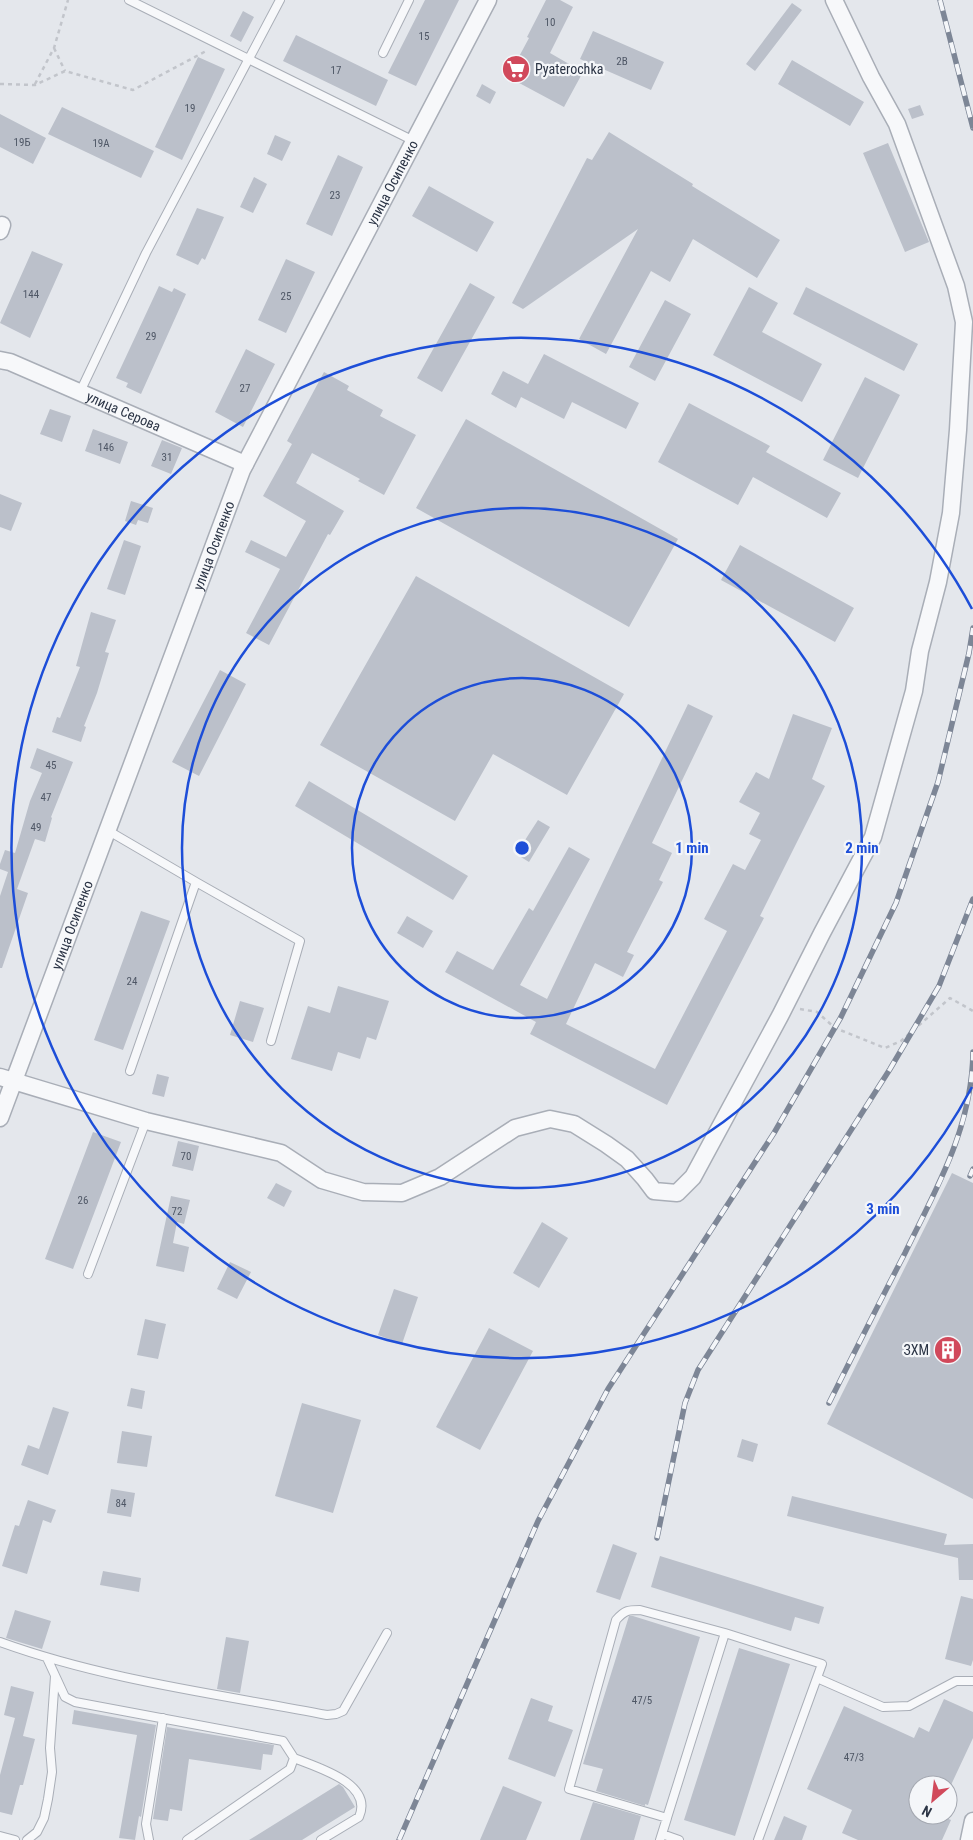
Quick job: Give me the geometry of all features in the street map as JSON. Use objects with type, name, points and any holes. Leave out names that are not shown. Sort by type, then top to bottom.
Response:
[{"type":"street","name":"улица Осипенко","points":[[0,1118],[7,1080],[107,830],[245,464],[488,0]]},
{"type":"street","points":[[7,1080],[146,1121],[281,1153],[322,1180],[363,1192],[402,1193],[440,1177],[516,1128],[550,1118],[574,1124],[606,1144],[627,1159],[654,1191],[677,1192],[693,1177],[873,837],[914,691],[920,650],[938,582],[951,513],[964,322],[956,286],[897,124],[871,77],[834,0]]},
{"type":"street","name":"улица Серова","points":[[0,360],[10,362],[245,464]]},
{"type":"street","points":[[969,1840],[973,1821]]},
{"type":"lane","points":[[129,0],[250,58],[414,141]]},
{"type":"lane","points":[[80,392],[146,253],[280,0]]},
{"type":"lane","points":[[383,52],[409,0]]},
{"type":"lane","points":[[107,830],[300,941],[271,1041]]},
{"type":"lane","points":[[130,1071],[196,882]]},
{"type":"lane","points":[[88,1274],[146,1121]]},
{"type":"lane","points":[[667,1818],[569,1789],[616,1620],[628,1610],[640,1610],[725,1633],[822,1664],[758,1840]]},
{"type":"lane","points":[[0,1642],[48,1658],[105,1673],[327,1715],[343,1711],[387,1633]]},
{"type":"lane","points":[[679,1840],[661,1837],[725,1633]]},
{"type":"lane","points":[[48,1658],[65,1697],[75,1702],[283,1741],[294,1758],[348,1782],[360,1796],[362,1810],[360,1817],[321,1840]]},
{"type":"lane","points":[[28,1840],[37,1832],[44,1818],[48,1799],[52,1772],[50,1748],[55,1674]]},
{"type":"lane","points":[[817,1678],[884,1707],[910,1706],[956,1681],[973,1681]]},
{"type":"lane","points":[[149,1840],[146,1824],[163,1718]]},
{"type":"lane","points":[[187,1840],[290,1768],[294,1758]]},
{"type":"lane","points":[[0,1836],[15,1840]]},
{"type":"path","points":[[34,85],[54,48],[68,0]]},
{"type":"path","points":[[0,84],[34,85],[65,71],[133,90],[220,44]]},
{"type":"path","points":[[54,48],[65,71]]},
{"type":"path","points":[[785,1006],[817,1012],[835,1028],[885,1048],[901,1041],[950,998],[973,1011]]},
{"type":"building","points":[[425,0],[459,0],[416,86],[388,73]]},
{"type":"building","points":[[546,0],[560,0],[573,7],[550,53],[583,72],[564,107],[508,77],[529,38],[527,37]]},
{"type":"building","points":[[792,3],[802,10],[755,71],[746,64]]},
{"type":"building","points":[[243,11],[254,17],[241,42],[230,36]]},
{"type":"building","points":[[593,31],[664,62],[651,90],[580,59]]},
{"type":"building","points":[[296,35],[388,80],[376,106],[283,61]]},
{"type":"building","points":[[198,57],[225,69],[182,160],[155,147]]},
{"type":"building","points":[[792,60],[864,102],[850,126],[778,84]]},
{"type":"building","points":[[482,84],[496,92],[490,104],[476,96]]},
{"type":"building","points":[[920,105],[924,115],[912,119],[908,109]]},
{"type":"building","points":[[62,107],[154,151],[141,178],[48,134]]},
{"type":"building","points":[[0,114],[46,138],[33,164],[0,147]]},
{"type":"building","points":[[609,132],[780,240],[757,278],[693,239],[670,282],[651,271],[606,354],[579,339],[638,229],[523,309],[512,303],[587,158],[592,160]]},
{"type":"building","points":[[275,135],[291,142],[282,161],[267,154]]},
{"type":"building","points":[[888,143],[929,242],[905,252],[863,153]]},
{"type":"building","points":[[338,155],[363,167],[332,236],[306,224]]},
{"type":"building","points":[[254,177],[267,184],[253,213],[240,207]]},
{"type":"building","points":[[429,186],[494,222],[477,252],[412,216]]},
{"type":"building","points":[[197,208],[224,217],[205,260],[202,258],[198,265],[176,255]]},
{"type":"building","points":[[32,251],[63,264],[30,338],[0,323]]},
{"type":"building","points":[[286,259],[315,272],[286,333],[258,320]]},
{"type":"building","points":[[470,283],[495,297],[442,392],[417,378]]},
{"type":"building","points":[[159,286],[172,292],[174,288],[186,294],[141,394],[126,387],[128,383],[116,378]]},
{"type":"building","points":[[749,287],[778,303],[762,332],[822,364],[802,402],[713,355]]},
{"type":"building","points":[[806,287],[918,344],[904,371],[793,314]]},
{"type":"building","points":[[665,300],[691,314],[655,381],[629,367]]},
{"type":"building","points":[[246,349],[275,364],[243,427],[215,412]]},
{"type":"building","points":[[544,354],[639,403],[626,429],[572,402],[564,419],[521,397],[516,408],[491,394],[503,371],[528,384]]},
{"type":"building","points":[[324,372],[349,386],[347,390],[383,410],[380,416],[416,435],[384,495],[358,481],[360,479],[312,453],[296,483],[344,511],[330,535],[328,534],[269,645],[246,633],[280,569],[245,552],[251,540],[286,557],[306,521],[263,496],[292,444],[287,441]]},
{"type":"building","points":[[865,377],[900,395],[858,478],[823,460]]},
{"type":"building","points":[[689,403],[770,446],[766,452],[841,493],[827,518],[753,477],[738,505],[658,462]]},
{"type":"building","points":[[50,409],[71,416],[62,442],[40,434]]},
{"type":"building","points":[[466,419],[678,539],[629,627],[416,508]]},
{"type":"building","points":[[93,429],[128,442],[120,464],[85,451]]},
{"type":"building","points":[[162,440],[182,448],[171,474],[151,466]]},
{"type":"building","points":[[0,494],[22,503],[11,531],[0,527]]},
{"type":"building","points":[[131,501],[153,508],[148,523],[138,520],[136,525],[125,521]]},
{"type":"building","points":[[124,540],[141,546],[125,595],[107,589]]},
{"type":"building","points":[[740,545],[854,608],[835,642],[721,580]]},
{"type":"building","points":[[416,576],[624,694],[567,795],[493,754],[455,821],[320,745]]},
{"type":"building","points":[[91,612],[116,620],[105,652],[109,653],[97,693],[84,726],[86,727],[81,742],[52,732],[57,717],[60,718],[80,667],[76,666]]},
{"type":"building","points":[[220,670],[246,684],[199,776],[172,762]]},
{"type":"building","points":[[688,704],[713,716],[652,843],[672,853],[659,880],[663,882],[627,952],[634,955],[623,977],[595,963],[566,1024],[655,1069],[727,931],[704,919],[733,864],[745,870],[761,840],[749,834],[760,813],[739,802],[756,772],[769,779],[793,714],[832,728],[812,779],[825,786],[760,916],[764,918],[667,1105],[530,1034],[536,1022],[445,972],[457,951],[493,970],[529,908],[533,911],[569,847],[590,859],[520,985],[547,999]]},
{"type":"building","points":[[37,748],[73,762],[51,817],[45,842],[35,839],[17,889],[28,893],[2,968],[0,968],[0,896],[8,872],[0,869],[0,864],[5,850],[15,853],[30,801],[42,773],[30,768]]},
{"type":"building","points":[[309,781],[468,876],[453,900],[295,806]]},
{"type":"building","points":[[538,820],[550,827],[529,862],[516,854]]},
{"type":"building","points":[[141,911],[170,921],[123,1050],[94,1040]]},
{"type":"building","points":[[407,916],[433,931],[423,948],[397,933]]},
{"type":"building","points":[[338,986],[389,1001],[376,1040],[367,1037],[360,1059],[338,1052],[332,1071],[291,1059],[308,1006],[330,1013]]},
{"type":"building","points":[[240,1001],[264,1008],[253,1042],[230,1035]]},
{"type":"building","points":[[157,1074],[169,1077],[164,1097],[152,1094]]},
{"type":"building","points":[[93,1132],[121,1142],[73,1269],[45,1259]]},
{"type":"building","points":[[178,1141],[199,1146],[193,1171],[172,1166]]},
{"type":"building","points":[[952,1173],[973,1183],[973,1499],[827,1424]]},
{"type":"building","points":[[276,1183],[292,1191],[284,1207],[267,1198]]},
{"type":"building","points":[[171,1196],[190,1200],[184,1224],[177,1222],[173,1243],[189,1247],[184,1272],[156,1266]]},
{"type":"building","points":[[542,1222],[568,1238],[539,1288],[513,1273]]},
{"type":"building","points":[[230,1262],[251,1272],[237,1299],[217,1289]]},
{"type":"building","points":[[394,1289],[418,1297],[402,1344],[378,1335]]},
{"type":"building","points":[[145,1319],[166,1324],[158,1359],[137,1355]]},
{"type":"building","points":[[489,1328],[533,1351],[480,1450],[436,1427]]},
{"type":"building","points":[[131,1388],[145,1391],[142,1409],[127,1406]]},
{"type":"building","points":[[302,1403],[361,1420],[333,1513],[275,1496]]},
{"type":"building","points":[[53,1407],[69,1412],[48,1475],[21,1465],[28,1445],[39,1449]]},
{"type":"building","points":[[122,1431],[152,1436],[147,1467],[117,1463]]},
{"type":"building","points":[[742,1439],[758,1444],[753,1462],[737,1457]]},
{"type":"building","points":[[111,1489],[135,1493],[131,1517],[107,1513]]},
{"type":"building","points":[[792,1496],[947,1534],[944,1545],[973,1544],[973,1580],[959,1580],[958,1558],[787,1516]]},
{"type":"building","points":[[28,1500],[56,1510],[51,1523],[43,1520],[27,1574],[2,1566],[15,1525],[19,1526]]},
{"type":"building","points":[[613,1544],[637,1553],[620,1600],[596,1592]]},
{"type":"building","points":[[660,1556],[824,1607],[819,1624],[795,1617],[791,1631],[651,1587]]},
{"type":"building","points":[[103,1571],[141,1578],[139,1592],[100,1585]]},
{"type":"building","points":[[961,1596],[973,1599],[973,1660],[971,1666],[945,1659]]},
{"type":"building","points":[[15,1610],[51,1621],[42,1649],[6,1638]]},
{"type":"building","points":[[629,1616],[700,1637],[648,1805],[645,1804],[645,1806],[596,1791],[603,1769],[583,1764]]},
{"type":"building","points":[[226,1637],[249,1641],[240,1693],[217,1689]]},
{"type":"building","points":[[739,1648],[790,1664],[735,1836],[684,1820]]},
{"type":"building","points":[[11,1686],[34,1692],[23,1736],[35,1739],[23,1785],[20,1785],[12,1815],[0,1812],[0,1775],[15,1718],[4,1715]]},
{"type":"building","points":[[531,1698],[553,1706],[548,1721],[573,1730],[555,1777],[508,1759]]},
{"type":"building","points":[[944,1699],[973,1712],[973,1738],[956,1775],[908,1775],[908,1825],[949,1825],[942,1840],[858,1840],[842,1833],[852,1810],[807,1789],[844,1706],[914,1738],[919,1727],[929,1732]]},
{"type":"building","points":[[74,1710],[156,1725],[141,1817],[139,1816],[135,1840],[119,1838],[137,1735],[72,1724]]},
{"type":"building","points":[[167,1727],[274,1745],[272,1755],[263,1754],[261,1770],[189,1759],[182,1811],[170,1809],[168,1821],[153,1819]]},
{"type":"building","points":[[339,1784],[343,1787],[355,1807],[302,1840],[249,1840]]},
{"type":"building","points":[[503,1786],[542,1802],[526,1840],[480,1840]]},
{"type":"building","points":[[593,1802],[641,1816],[634,1840],[580,1840]]},
{"type":"building","points":[[784,1816],[807,1826],[802,1840],[774,1840]]},
{"type":"railway","points":[[940,0],[973,128]]},
{"type":"railway","points":[[399,1840],[538,1521],[608,1389],[774,1133],[841,1017],[896,903],[938,782],[969,653],[973,628]]},
{"type":"railway","points":[[657,1538],[685,1403],[698,1370],[890,1069],[939,986],[973,899]]},
{"type":"railway","points":[[829,1403],[905,1253],[951,1156],[966,1106],[971,1080],[973,1052]]},
{"type":"railway","points":[[970,1176],[973,1169]]},
{"type":"place","name":"Pyaterochka","points":[[516,69]]},
{"type":"place","name":"ЗХМ","points":[[948,1350]]}]
